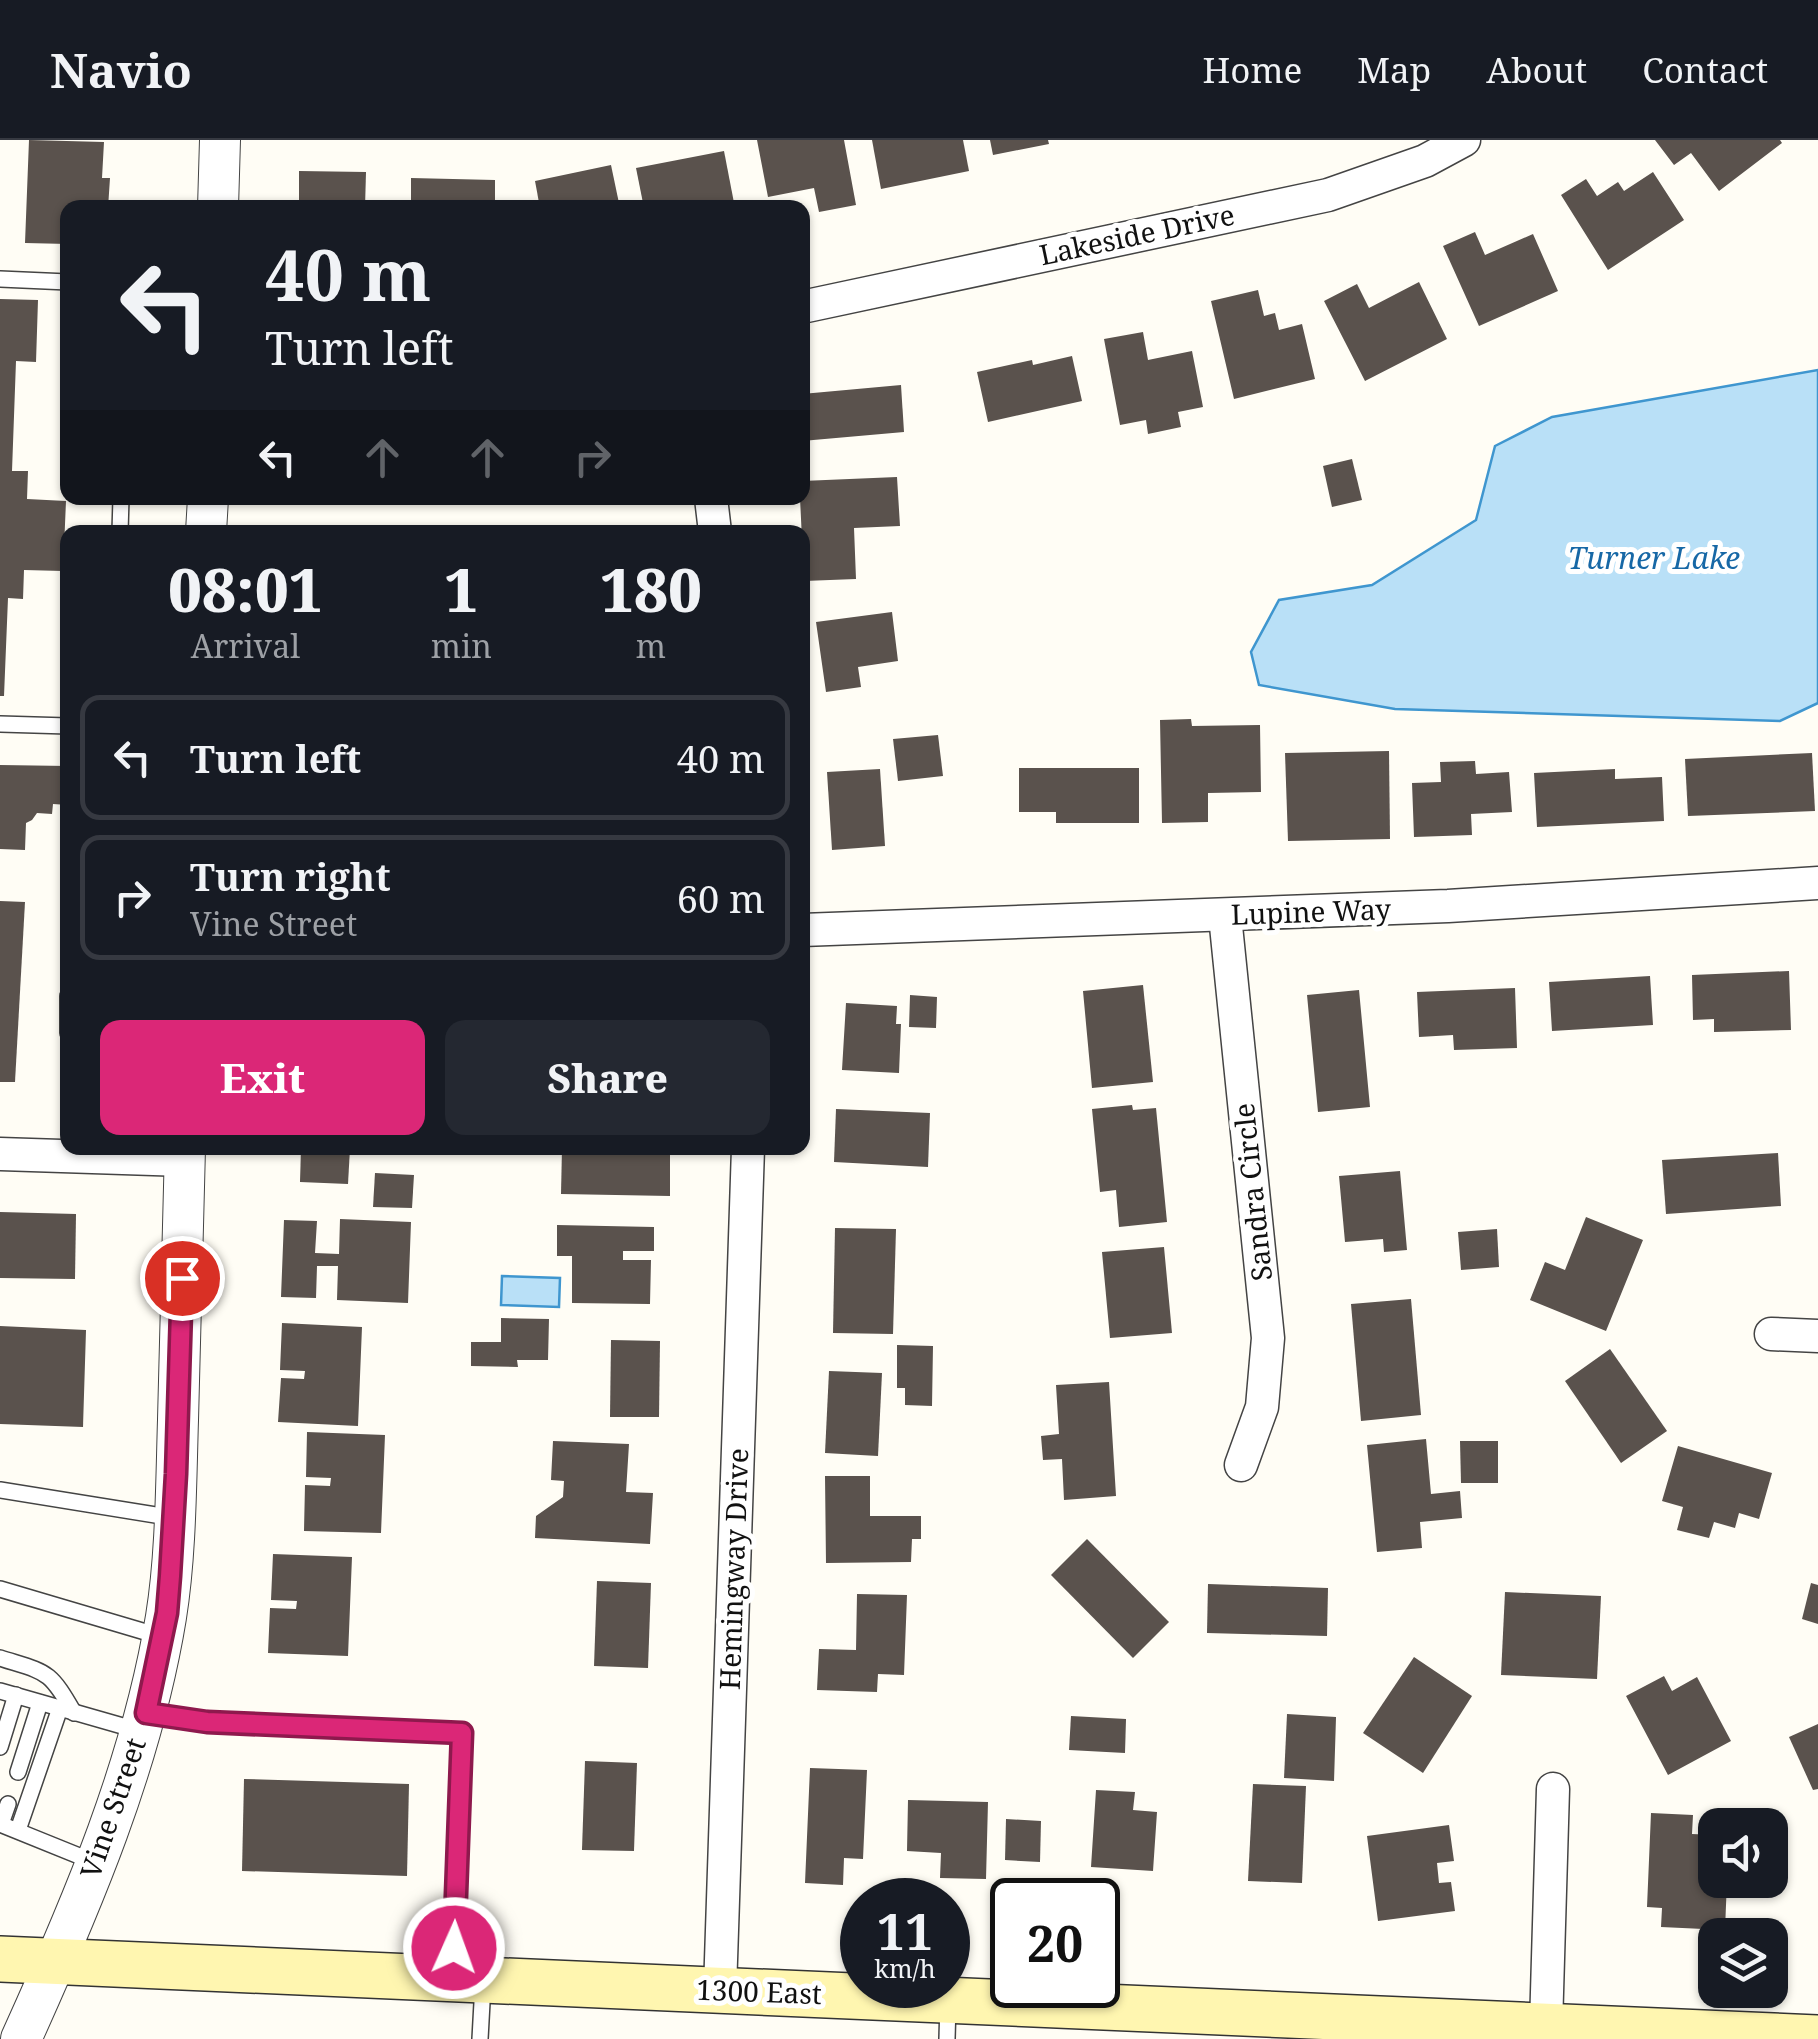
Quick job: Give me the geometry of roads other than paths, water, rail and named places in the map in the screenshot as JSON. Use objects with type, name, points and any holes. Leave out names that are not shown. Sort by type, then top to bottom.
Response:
[{"type":"main road","name":"1300 East","points":[[0,1959],[720,1990],[947,2020],[1546,2026],[1808,2038]]},
{"type":"street","points":[[218,200],[220,140]]},
{"type":"street","name":"Lakeside Drive","points":[[810,305],[1328,194],[1425,161],[1464,140]]},
{"type":"street","name":"Lupine Way","points":[[810,930],[1448,906],[1818,883]]},
{"type":"street","name":"Sandra Circle","points":[[1225,916],[1268,1338],[1262,1407],[1242,1465]]},
{"type":"street","points":[[0,1154],[60,1154]]},
{"type":"street","name":"Vine Street","points":[[21,2039],[96,1862],[143,1722],[162,1638],[174,1518],[185,1155]]},
{"type":"street","name":"Hemingway Drive","points":[[720,1990],[748,1155]]},
{"type":"street","points":[[1771,1334],[1818,1336]]},
{"type":"street","points":[[1546,2026],[1553,1789]]},
{"type":"lane","points":[[0,279],[60,282]]},
{"type":"lane","points":[[0,724],[60,726]]},
{"type":"lane","points":[[0,1490],[174,1518]]},
{"type":"lane","points":[[0,1589],[162,1638]]},
{"type":"lane","points":[[0,1658],[44,1672],[56,1682],[67,1710],[18,1830]]},
{"type":"lane","points":[[0,1746],[8,1693],[67,1710],[143,1722],[278,1723],[462,1733],[468,1979],[480,2039]]},
{"type":"lane","points":[[18,1772],[40,1703]]},
{"type":"lane","points":[[8,1804],[0,1824],[96,1862]]},
{"type":"water","name":"Turner Lake","points":[[1818,370],[1818,703],[1780,721],[1395,709],[1259,685],[1251,652],[1279,600],[1372,585],[1476,520],[1495,446],[1552,417]]},
{"type":"water","points":[[502,1276],[560,1278],[559,1307],[501,1305]]}]
